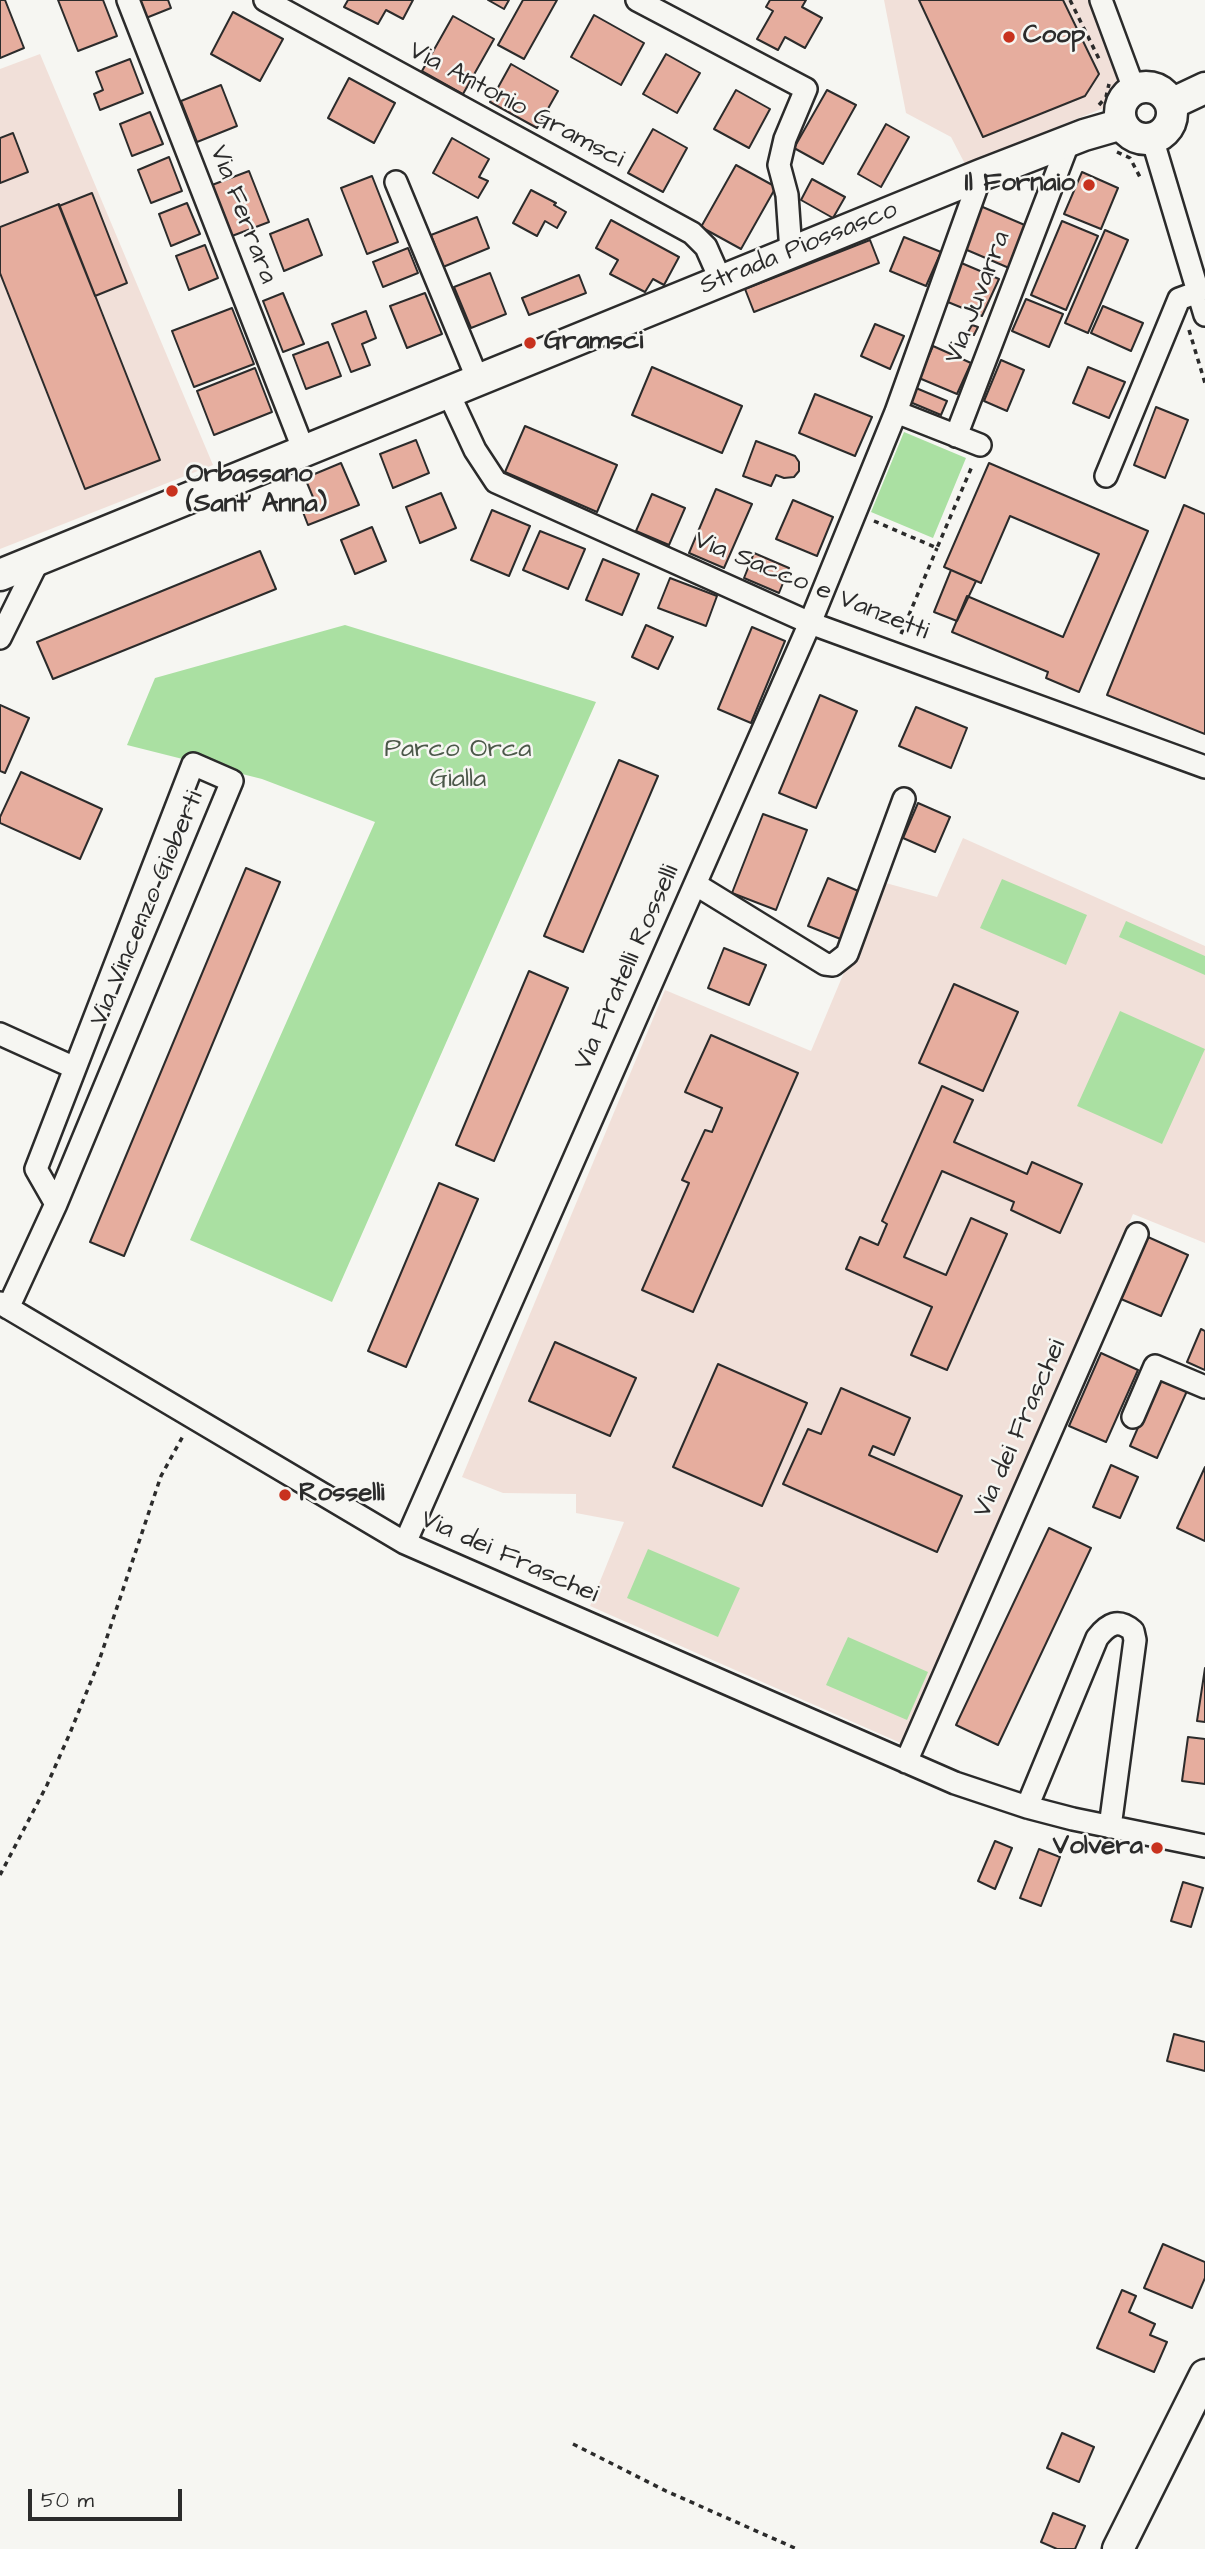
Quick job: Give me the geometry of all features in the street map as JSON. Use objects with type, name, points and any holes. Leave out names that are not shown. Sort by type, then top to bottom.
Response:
[{"type":"street","name":"Via Ferrara","points":[[128,0],[304,451]]},
{"type":"street","name":"Via Antonio Gramsci","points":[[265,0],[692,233],[705,247],[721,281]]},
{"type":"street","points":[[637,0],[806,89],[785,139],[779,165],[787,195],[791,252]]},
{"type":"street","points":[[1101,0],[1121,82],[1118,138],[1152,138],[1167,129],[1171,121],[1171,104],[1160,90],[1121,82]]},
{"type":"street","points":[[1171,104],[1205,88]]},
{"type":"street","name":"Strada Piossasco","points":[[0,575],[981,175],[1069,141],[1118,138]]},
{"type":"street","points":[[1152,138],[1205,314]]},
{"type":"street","name":"Via Juvarra","points":[[956,436],[1069,141]]},
{"type":"street","name":"Via Fratelli Rosselli","points":[[405,1544],[810,623],[896,412],[981,175]]},
{"type":"street","points":[[396,182],[478,380]]},
{"type":"street","points":[[1107,475],[1179,299],[1198,292]]},
{"type":"street","name":"Via Sacco e Vanzetti","points":[[448,392],[475,450],[496,482],[810,623],[1205,767]]},
{"type":"street","points":[[896,412],[980,446]]},
{"type":"street","points":[[0,638],[39,559]]},
{"type":"street","name":"Via Vincenzo Gioberti","points":[[4,1306],[56,1204],[232,781],[193,764],[36,1169],[56,1204]]},
{"type":"street","points":[[695,884],[825,964],[833,965],[847,954],[904,799]]},
{"type":"street","points":[[0,1034],[75,1068]]},
{"type":"street","name":"Via dei Fraschei","points":[[906,1762],[1137,1234]]},
{"type":"street","name":"Via dei Fraschei","points":[[4,1306],[405,1544],[955,1783],[1027,1807],[1205,1846]]},
{"type":"street","points":[[1133,1418],[1155,1366],[1205,1387]]},
{"type":"street","points":[[1027,1807],[1097,1638],[1105,1627],[1115,1623],[1125,1624],[1133,1630],[1135,1640],[1110,1826]]},
{"type":"street","points":[[1118,2549],[1205,2375]]},
{"type":"path","points":[[1070,0],[1104,69]]},
{"type":"path","points":[[1098,106],[1106,97],[1109,86],[1121,82]]},
{"type":"path","points":[[1118,138],[1125,156]]},
{"type":"path","points":[[901,634],[980,446]]},
{"type":"path","points":[[873,521],[937,548]]},
{"type":"path","points":[[0,1875],[70,1733],[98,1664],[161,1476],[193,1420]]},
{"type":"path","points":[[573,2444],[667,2491],[797,2549]]},
{"type":"shaded area","points":[[884,0],[1107,0],[1139,71],[1125,77],[1119,86],[1116,103],[965,164],[951,137],[906,113]]},
{"type":"shaded area","points":[[40,54],[213,465],[0,549],[0,69]]},
{"type":"shaded area","points":[[963,838],[1205,946],[1205,1243],[1133,1214],[903,1744],[590,1606],[624,1522],[576,1513],[576,1494],[503,1493],[462,1477],[665,990],[811,1051],[882,882],[937,897]]},
{"type":"green space","points":[[904,432],[966,458],[933,538],[871,512]]},
{"type":"green space","name":"Parco Orca Gialla","points":[[345,625],[596,702],[332,1302],[190,1240],[375,822],[262,779],[127,745],[155,678]]},
{"type":"green space","points":[[1002,879],[1087,915],[1066,965],[980,928]]},
{"type":"green space","points":[[1126,921],[1205,956],[1205,975],[1119,937]]},
{"type":"green space","points":[[1120,1011],[1205,1049],[1162,1144],[1077,1106]]},
{"type":"green space","points":[[648,1549],[740,1588],[718,1637],[627,1598]]},
{"type":"green space","points":[[848,1637],[928,1672],[907,1720],[826,1685]]},
{"type":"building","points":[[0,0],[5,0],[24,48],[0,58]]},
{"type":"building","points":[[58,0],[103,0],[117,36],[78,51]]},
{"type":"building","points":[[139,0],[168,0],[171,8],[146,18]]},
{"type":"building","points":[[348,0],[413,0],[403,19],[386,10],[378,24],[344,7]]},
{"type":"building","points":[[488,0],[509,0],[504,9]]},
{"type":"building","points":[[523,0],[557,0],[524,59],[498,45]]},
{"type":"building","points":[[770,0],[806,0],[802,7],[822,18],[805,48],[785,37],[778,50],[757,39],[773,11],[766,7]]},
{"type":"building","name":"Coop","points":[[919,0],[1063,0],[1099,74],[1085,96],[983,137]]},
{"type":"building","points":[[233,12],[283,39],[260,81],[211,54]]},
{"type":"building","points":[[594,15],[644,43],[621,85],[571,57]]},
{"type":"building","points":[[453,16],[494,39],[463,94],[422,71]]},
{"type":"building","points":[[666,54],[700,73],[677,113],[643,94]]},
{"type":"building","points":[[130,59],[143,93],[100,110],[94,94],[103,90],[96,72]]},
{"type":"building","points":[[511,64],[558,91],[537,128],[490,102]]},
{"type":"building","points":[[349,78],[395,103],[374,143],[328,118]]},
{"type":"building","points":[[221,85],[237,126],[197,142],[181,101]]},
{"type":"building","points":[[736,90],[770,109],[749,148],[714,129]]},
{"type":"building","points":[[827,90],[856,105],[823,164],[794,148]]},
{"type":"building","points":[[150,112],[163,144],[132,156],[120,124]]},
{"type":"building","points":[[886,124],[909,137],[881,187],[858,174]]},
{"type":"building","points":[[653,129],[687,148],[663,192],[628,173]]},
{"type":"building","points":[[13,133],[28,172],[0,183],[0,138]]},
{"type":"building","points":[[452,138],[489,159],[479,177],[488,181],[478,198],[433,173]]},
{"type":"building","points":[[169,157],[182,191],[151,203],[138,170]]},
{"type":"building","points":[[736,165],[776,187],[741,249],[701,227]]},
{"type":"building","points":[[249,171],[269,222],[232,236],[212,185]]},
{"type":"building","points":[[1082,172],[1118,188],[1101,229],[1064,214]]},
{"type":"building","points":[[372,176],[398,242],[367,254],[341,188]]},
{"type":"building","points":[[812,179],[845,197],[833,218],[801,200]]},
{"type":"building","points":[[531,190],[556,203],[554,205],[566,212],[557,228],[545,221],[537,236],[513,223]]},
{"type":"building","points":[[92,193],[127,283],[95,296],[59,206]]},
{"type":"building","points":[[187,203],[200,234],[171,246],[159,214]]},
{"type":"building","points":[[59,204],[160,460],[85,489],[0,273],[0,227]]},
{"type":"building","points":[[978,205],[1027,226],[1009,268],[960,247]]},
{"type":"building","points":[[477,217],[489,248],[443,267],[431,235]]},
{"type":"building","points":[[308,219],[322,255],[284,271],[270,234]]},
{"type":"building","points":[[611,220],[679,257],[664,285],[653,279],[645,292],[610,274],[618,260],[596,248]]},
{"type":"building","points":[[1062,221],[1098,236],[1066,310],[1031,295]]},
{"type":"building","points":[[1105,230],[1128,240],[1088,333],[1065,323]]},
{"type":"building","points":[[904,237],[941,252],[926,286],[890,271]]},
{"type":"building","points":[[870,240],[879,263],[754,312],[745,289]]},
{"type":"building","points":[[205,245],[218,278],[189,290],[176,256]]},
{"type":"building","points":[[408,248],[418,273],[383,287],[373,262]]},
{"type":"building","points":[[959,262],[999,279],[982,316],[943,300]]},
{"type":"building","points":[[490,273],[506,314],[471,328],[454,287]]},
{"type":"building","points":[[579,275],[586,293],[529,315],[522,298]]},
{"type":"building","points":[[283,293],[304,344],[283,352],[263,301]]},
{"type":"building","points":[[425,293],[442,334],[407,348],[390,306]]},
{"type":"building","points":[[1026,299],[1063,314],[1049,347],[1012,331]]},
{"type":"building","points":[[1103,306],[1143,323],[1131,351],[1091,333]]},
{"type":"building","points":[[232,308],[254,364],[194,387],[172,331]]},
{"type":"building","points":[[366,311],[376,338],[362,344],[370,365],[351,372],[332,324]]},
{"type":"building","points":[[875,324],[904,336],[890,369],[861,356]]},
{"type":"building","points":[[972,325],[978,327],[974,335],[968,332]]},
{"type":"building","points":[[328,342],[341,376],[306,389],[293,355]]},
{"type":"building","points":[[933,346],[971,363],[957,394],[919,378]]},
{"type":"building","points":[[1001,360],[1024,370],[1007,411],[984,401]]},
{"type":"building","points":[[652,367],[742,406],[722,453],[632,415]]},
{"type":"building","points":[[1088,367],[1125,382],[1109,418],[1073,403]]},
{"type":"building","points":[[255,368],[272,412],[214,435],[197,391]]},
{"type":"building","points":[[916,388],[947,401],[941,415],[910,402]]},
{"type":"building","points":[[815,394],[872,417],[855,456],[799,433]]},
{"type":"building","points":[[1156,407],[1188,420],[1165,478],[1134,465]]},
{"type":"building","points":[[525,426],[617,465],[597,512],[505,472]]},
{"type":"building","points":[[416,440],[429,473],[393,488],[380,454]]},
{"type":"building","points":[[756,441],[795,456],[799,462],[799,471],[794,477],[776,475],[771,486],[743,476]]},
{"type":"building","points":[[341,463],[359,505],[308,525],[301,507],[315,502],[305,478]]},
{"type":"building","points":[[989,463],[1148,531],[1079,692],[1046,678],[1048,672],[952,632],[967,596],[1063,637],[1099,554],[1010,516],[981,583],[944,567]]},
{"type":"building","points":[[716,489],[752,504],[724,568],[689,553]]},
{"type":"building","points":[[441,493],[456,528],[420,543],[406,507]]},
{"type":"building","points":[[652,494],[685,508],[669,545],[636,531]]},
{"type":"building","points":[[793,500],[833,517],[817,556],[776,539]]},
{"type":"building","points":[[1184,505],[1205,514],[1205,734],[1107,695]]},
{"type":"building","points":[[492,510],[530,526],[509,576],[471,560]]},
{"type":"building","points":[[372,527],[386,561],[355,574],[341,540]]},
{"type":"building","points":[[540,531],[585,549],[568,589],[523,570]]},
{"type":"building","points":[[260,551],[276,589],[53,679],[37,642]]},
{"type":"building","points":[[754,553],[789,568],[779,593],[744,578]]},
{"type":"building","points":[[603,559],[639,574],[622,615],[586,600]]},
{"type":"building","points":[[951,570],[976,581],[957,621],[934,612]]},
{"type":"building","points":[[670,578],[717,596],[706,626],[658,608]]},
{"type":"building","points":[[646,625],[673,637],[658,669],[632,657]]},
{"type":"building","points":[[752,627],[785,641],[751,723],[718,709]]},
{"type":"building","points":[[820,695],[857,711],[816,808],[779,793]]},
{"type":"building","points":[[0,705],[29,718],[5,773],[0,771]]},
{"type":"building","points":[[916,707],[967,728],[951,768],[899,746]]},
{"type":"building","points":[[619,760],[658,776],[583,952],[544,936]]},
{"type":"building","points":[[21,772],[102,809],[80,859],[0,823],[0,817]]},
{"type":"building","points":[[918,803],[950,817],[935,852],[903,838]]},
{"type":"building","points":[[763,814],[807,830],[776,910],[732,893]]},
{"type":"building","points":[[246,868],[280,882],[124,1256],[90,1242]]},
{"type":"building","points":[[828,878],[863,893],[843,940],[808,926]]},
{"type":"building","points":[[724,948],[766,965],[749,1005],[708,988]]},
{"type":"building","points":[[529,971],[568,988],[494,1161],[456,1145]]},
{"type":"building","points":[[954,984],[1018,1012],[983,1091],[919,1063]]},
{"type":"building","points":[[711,1035],[798,1073],[693,1312],[642,1290],[689,1183],[682,1180],[705,1130],[712,1132],[722,1108],[685,1092]]},
{"type":"building","points":[[942,1086],[973,1100],[954,1142],[1027,1174],[1032,1162],[1082,1184],[1060,1233],[1011,1210],[1014,1202],[942,1171],[904,1257],[946,1275],[971,1218],[1007,1234],[947,1370],[911,1355],[932,1307],[846,1269],[860,1237],[878,1245],[887,1224],[882,1221]]},
{"type":"building","points":[[439,1183],[478,1199],[406,1367],[368,1351]]},
{"type":"building","points":[[1148,1237],[1188,1255],[1161,1316],[1121,1299]]},
{"type":"building","points":[[1201,1329],[1205,1331],[1205,1370],[1187,1362]]},
{"type":"building","points":[[555,1342],[636,1378],[610,1436],[529,1401]]},
{"type":"building","points":[[1101,1353],[1138,1370],[1106,1442],[1069,1426]]},
{"type":"building","points":[[718,1364],[807,1403],[762,1506],[673,1467]]},
{"type":"building","points":[[1159,1379],[1187,1391],[1157,1458],[1130,1446]]},
{"type":"building","points":[[841,1388],[910,1418],[894,1455],[873,1446],[869,1455],[962,1496],[937,1552],[783,1484],[808,1429],[821,1434]]},
{"type":"building","points":[[1111,1465],[1138,1477],[1120,1518],[1093,1507]]},
{"type":"building","points":[[1205,1467],[1205,1541],[1177,1528]]},
{"type":"building","points":[[1049,1528],[1091,1548],[998,1745],[956,1725]]},
{"type":"building","points":[[1205,1668],[1205,1722],[1197,1721]]},
{"type":"building","points":[[1188,1737],[1205,1739],[1205,1784],[1182,1781]]},
{"type":"building","points":[[995,1841],[1012,1848],[995,1889],[978,1881]]},
{"type":"building","points":[[1039,1849],[1060,1857],[1041,1906],[1020,1898]]},
{"type":"building","points":[[1183,1882],[1203,1888],[1191,1927],[1171,1921]]},
{"type":"building","points":[[1174,2034],[1205,2042],[1205,2071],[1167,2061]]},
{"type":"building","points":[[1163,2244],[1205,2262],[1205,2278],[1192,2308],[1144,2288]]},
{"type":"building","points":[[1122,2290],[1136,2296],[1129,2312],[1155,2324],[1150,2335],[1167,2342],[1154,2372],[1097,2348]]},
{"type":"building","points":[[1062,2433],[1094,2447],[1079,2482],[1047,2468]]},
{"type":"building","points":[[1053,2513],[1085,2526],[1075,2549],[1057,2549],[1041,2542]]},
{"type":"place","name":"Coop","points":[[1009,37]]},
{"type":"place","name":"Il Fornaio","points":[[1089,185]]},
{"type":"place","name":"Gramsci","points":[[530,343]]},
{"type":"place","name":"Orbassano (Sant' Anna)","points":[[172,491]]},
{"type":"place","name":"Rosselli","points":[[285,1495]]},
{"type":"place","name":"Volvera","points":[[1157,1848]]}]
